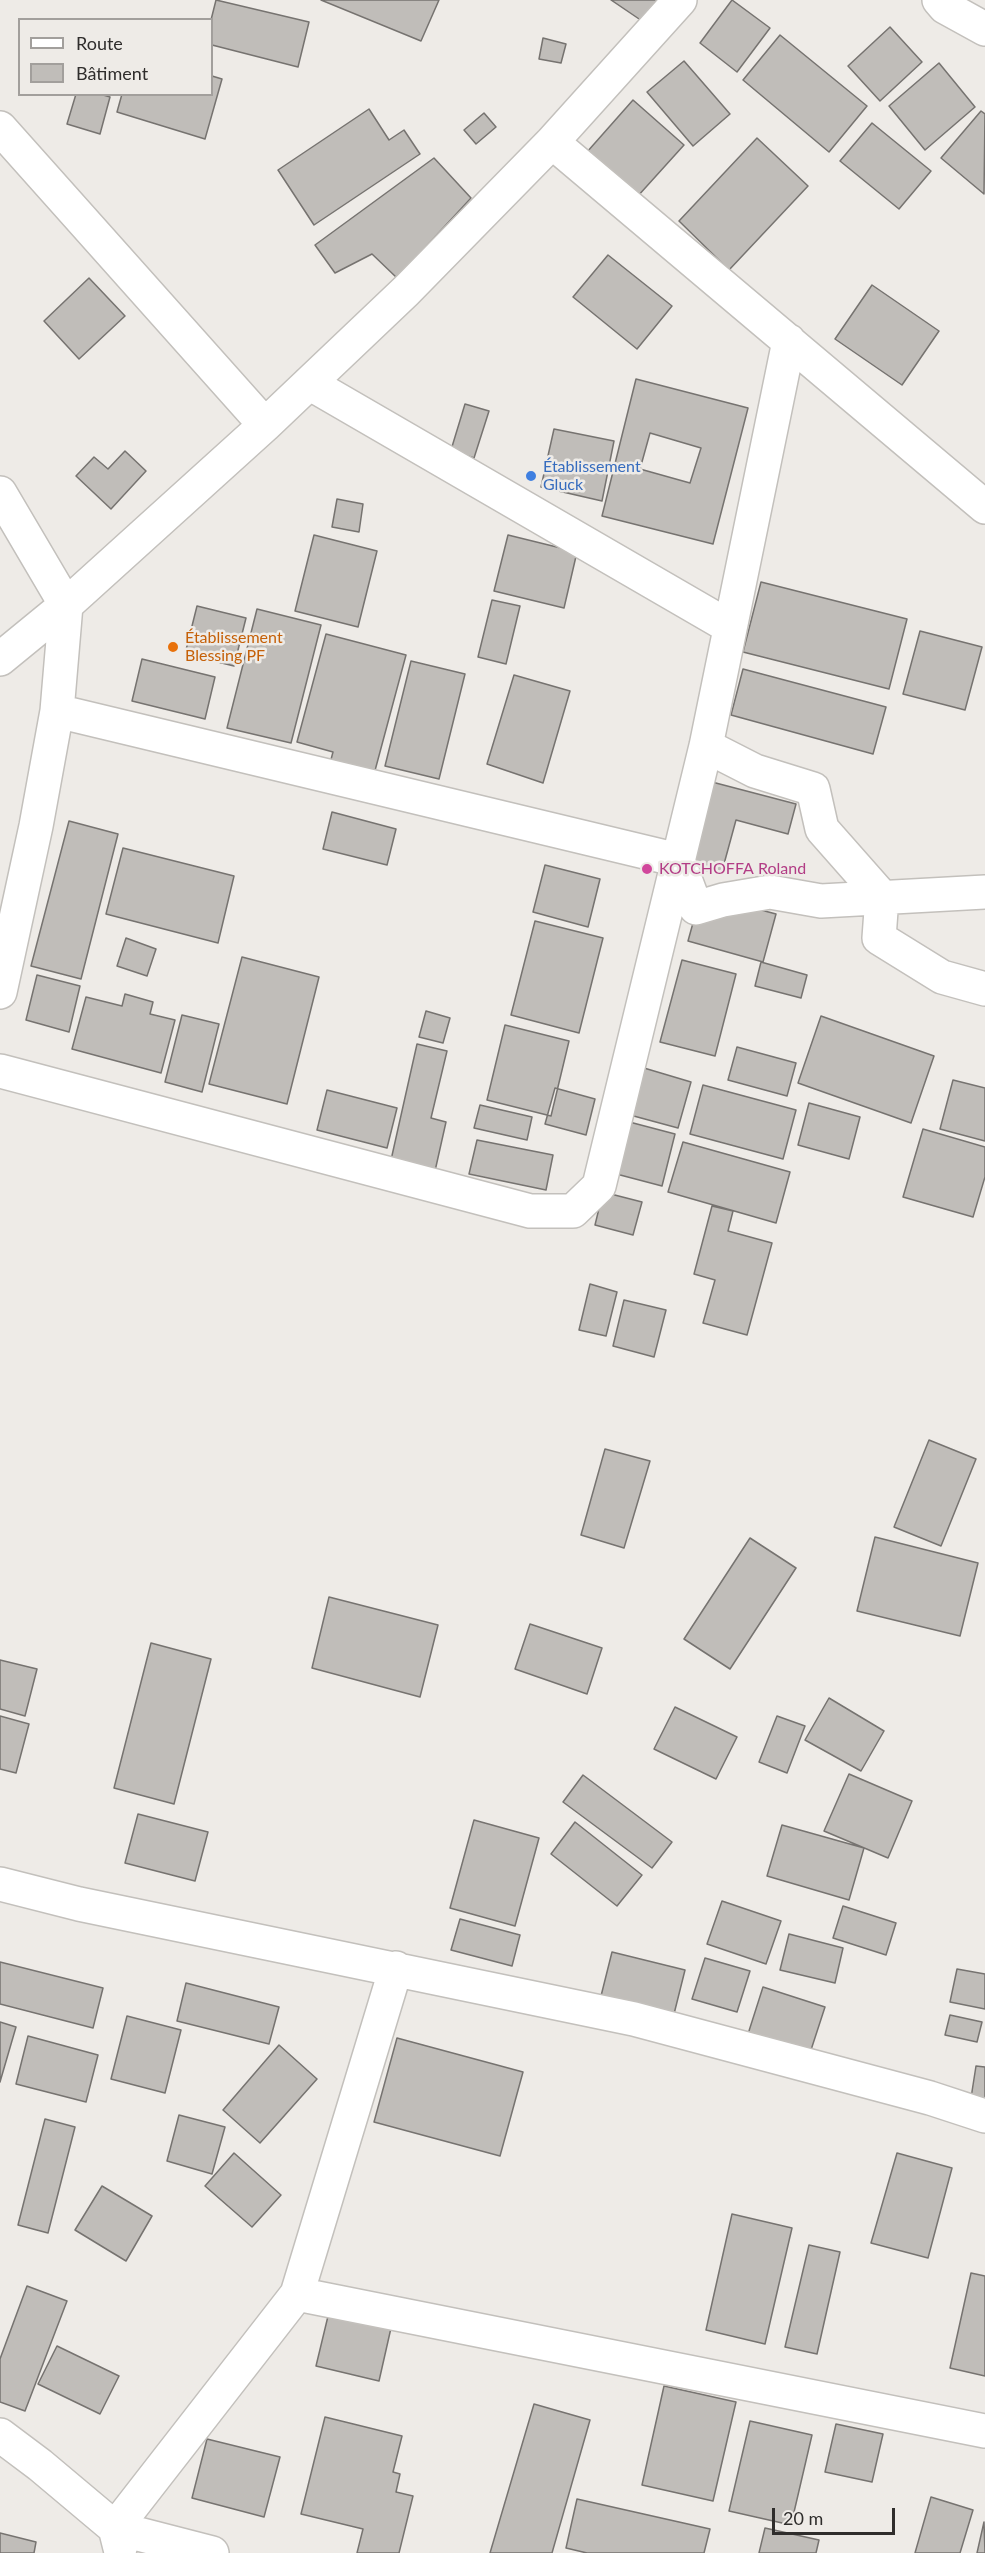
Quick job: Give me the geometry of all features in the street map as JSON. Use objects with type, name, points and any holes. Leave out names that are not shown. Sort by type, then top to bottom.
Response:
[{"type":"street","points":[[0,659],[66,605],[266,425],[406,291],[552,142],[680,0]]},
{"type":"street","points":[[939,0],[945,7],[985,29]]},
{"type":"street","points":[[0,128],[266,425]]},
{"type":"street","points":[[552,142],[985,507]]},
{"type":"street","points":[[0,1071],[530,1211],[573,1211],[599,1186],[706,746],[789,341]]},
{"type":"street","points":[[309,383],[730,627]]},
{"type":"street","points":[[0,493],[66,605],[57,711],[36,826],[0,992]]},
{"type":"street","points":[[57,711],[678,860]]},
{"type":"street","points":[[706,746],[755,771],[813,789],[822,829],[882,897],[879,938],[942,977],[985,989]]},
{"type":"street","points":[[678,860],[696,908],[723,900],[770,892],[821,902],[985,892]]},
{"type":"street","points":[[0,1884],[79,1904],[634,2019],[918,2095],[985,2116]]},
{"type":"street","points":[[118,2541],[297,2294],[396,1968]]},
{"type":"street","points":[[297,2294],[985,2431]]},
{"type":"street","points":[[0,2435],[40,2465],[118,2541],[212,2553]]},
{"type":"building","points":[[216,0],[309,22],[298,67],[213,45],[212,18]]},
{"type":"building","points":[[321,0],[439,0],[421,41]]},
{"type":"building","points":[[611,0],[664,0],[645,23]]},
{"type":"building","points":[[732,0],[770,28],[737,72],[700,43]]},
{"type":"building","points":[[890,27],[922,62],[880,101],[848,66]]},
{"type":"building","points":[[780,35],[867,106],[829,152],[743,80]]},
{"type":"building","points":[[543,38],[566,44],[561,63],[539,59]]},
{"type":"building","points":[[684,61],[730,114],[693,146],[647,92]]},
{"type":"building","points":[[939,63],[975,107],[925,150],[889,106]]},
{"type":"building","points":[[213,76],[222,79],[205,139],[117,112],[121,96],[213,96]]},
{"type":"building","points":[[75,96],[110,97],[100,134],[67,124]]},
{"type":"building","points":[[633,100],[684,145],[637,197],[587,152]]},
{"type":"building","points":[[369,109],[389,140],[404,130],[420,154],[314,225],[278,170]]},
{"type":"building","points":[[981,111],[985,114],[984,194],[941,158]]},
{"type":"building","points":[[484,113],[496,127],[476,144],[464,130]]},
{"type":"building","points":[[872,123],[931,171],[899,209],[840,161]]},
{"type":"building","points":[[757,138],[808,186],[729,270],[679,221]]},
{"type":"building","points":[[434,158],[471,198],[397,278],[372,254],[335,273],[315,245]]},
{"type":"building","points":[[608,255],[672,306],[637,349],[573,297]]},
{"type":"building","points":[[89,278],[125,316],[79,359],[44,321]]},
{"type":"building","points":[[872,285],[939,331],[902,385],[835,339]]},
{"type":"building","points":[[636,379],[748,408],[713,544],[602,516]]},
{"type":"building","points":[[465,404],[489,411],[474,458],[451,450]]},
{"type":"building","points":[[554,429],[614,441],[602,501],[541,487]]},
{"type":"building","points":[[650,433],[701,448],[690,483],[640,469]]},
{"type":"building","points":[[125,451],[146,471],[111,509],[76,476],[94,457],[108,469]]},
{"type":"building","points":[[337,499],[363,504],[359,532],[332,527]]},
{"type":"building","points":[[314,535],[377,551],[358,627],[295,611]]},
{"type":"building","points":[[508,535],[577,552],[564,608],[494,591]]},
{"type":"building","points":[[761,582],[907,619],[889,689],[743,652]]},
{"type":"building","points":[[492,600],[520,606],[506,664],[478,657]]},
{"type":"building","points":[[197,606],[246,618],[234,666],[185,654]]},
{"type":"building","points":[[257,609],[321,625],[291,743],[227,728]]},
{"type":"building","points":[[920,631],[982,647],[965,710],[903,694]]},
{"type":"building","points":[[326,634],[406,655],[373,778],[329,767],[333,752],[297,742]]},
{"type":"building","points":[[142,659],[215,677],[205,719],[132,701]]},
{"type":"building","points":[[411,661],[465,674],[439,779],[385,766]]},
{"type":"building","points":[[743,669],[886,707],[873,754],[731,715]]},
{"type":"building","points":[[514,675],[570,691],[543,783],[487,764]]},
{"type":"building","points":[[712,782],[796,804],[788,834],[736,820],[721,875],[690,866]]},
{"type":"building","points":[[332,812],[396,829],[387,865],[323,849]]},
{"type":"building","points":[[69,821],[118,834],[81,979],[31,966]]},
{"type":"building","points":[[123,848],[234,876],[218,943],[106,914]]},
{"type":"building","points":[[545,865],[600,879],[588,927],[533,912]]},
{"type":"building","points":[[701,894],[776,914],[763,962],[688,941]]},
{"type":"building","points":[[535,921],[603,938],[579,1033],[511,1015]]},
{"type":"building","points":[[126,938],[156,949],[147,976],[117,966]]},
{"type":"building","points":[[242,957],[319,977],[287,1104],[209,1084]]},
{"type":"building","points":[[682,960],[736,974],[715,1056],[660,1042]]},
{"type":"building","points":[[761,962],[807,975],[801,998],[755,986]]},
{"type":"building","points":[[37,975],[80,986],[69,1032],[26,1020]]},
{"type":"building","points":[[125,994],[153,1002],[150,1014],[175,1020],[161,1073],[72,1049],[86,997],[122,1006]]},
{"type":"building","points":[[426,1011],[450,1018],[443,1043],[419,1037]]},
{"type":"building","points":[[182,1015],[219,1024],[202,1092],[165,1082]]},
{"type":"building","points":[[821,1016],[934,1056],[911,1123],[798,1083]]},
{"type":"building","points":[[505,1025],[569,1041],[551,1116],[487,1100]]},
{"type":"building","points":[[417,1044],[447,1051],[431,1118],[446,1122],[435,1171],[391,1160]]},
{"type":"building","points":[[737,1047],[796,1063],[787,1096],[728,1080]]},
{"type":"building","points":[[644,1068],[691,1082],[678,1128],[630,1115]]},
{"type":"building","points":[[953,1080],[985,1088],[985,1141],[940,1129]]},
{"type":"building","points":[[703,1085],[796,1110],[783,1159],[690,1134]]},
{"type":"building","points":[[555,1088],[595,1099],[586,1135],[545,1124]]},
{"type":"building","points":[[327,1090],[397,1108],[387,1148],[317,1130]]},
{"type":"building","points":[[809,1103],[860,1117],[849,1159],[798,1145]]},
{"type":"building","points":[[480,1105],[532,1117],[527,1140],[474,1128]]},
{"type":"building","points":[[618,1119],[675,1134],[662,1186],[605,1171]]},
{"type":"building","points":[[923,1129],[985,1147],[985,1177],[973,1217],[903,1197]]},
{"type":"building","points":[[477,1140],[553,1155],[546,1190],[469,1174]]},
{"type":"building","points":[[683,1142],[790,1172],[776,1223],[668,1192]]},
{"type":"building","points":[[603,1192],[642,1202],[633,1235],[595,1225]]},
{"type":"building","points":[[712,1206],[733,1211],[728,1231],[772,1243],[747,1335],[703,1323],[715,1280],[694,1274]]},
{"type":"building","points":[[590,1284],[617,1292],[606,1336],[579,1330]]},
{"type":"building","points":[[624,1300],[666,1310],[654,1357],[613,1346]]},
{"type":"building","points":[[929,1440],[976,1459],[941,1546],[894,1527]]},
{"type":"building","points":[[605,1449],[650,1461],[624,1548],[581,1535]]},
{"type":"building","points":[[875,1537],[978,1563],[960,1636],[857,1611]]},
{"type":"building","points":[[750,1538],[796,1568],[730,1669],[684,1639]]},
{"type":"building","points":[[329,1597],[438,1625],[420,1697],[312,1668]]},
{"type":"building","points":[[530,1624],[602,1648],[587,1694],[515,1669]]},
{"type":"building","points":[[151,1643],[211,1659],[174,1804],[114,1788]]},
{"type":"building","points":[[0,1660],[37,1669],[25,1716],[0,1709]]},
{"type":"building","points":[[829,1698],[884,1731],[861,1771],[805,1740]]},
{"type":"building","points":[[675,1707],[737,1737],[716,1779],[654,1749]]},
{"type":"building","points":[[0,1716],[29,1724],[16,1773],[0,1769]]},
{"type":"building","points":[[777,1716],[805,1726],[787,1773],[759,1762]]},
{"type":"building","points":[[849,1774],[912,1801],[888,1858],[824,1831]]},
{"type":"building","points":[[583,1775],[672,1842],[652,1868],[563,1802]]},
{"type":"building","points":[[138,1814],[208,1832],[195,1881],[125,1863]]},
{"type":"building","points":[[474,1820],[539,1838],[515,1926],[450,1908]]},
{"type":"building","points":[[575,1822],[642,1875],[617,1906],[551,1854]]},
{"type":"building","points":[[782,1825],[864,1848],[849,1900],[767,1876]]},
{"type":"building","points":[[722,1901],[781,1921],[766,1964],[707,1944]]},
{"type":"building","points":[[843,1906],[896,1923],[886,1955],[833,1938]]},
{"type":"building","points":[[460,1919],[520,1935],[512,1966],[451,1950]]},
{"type":"building","points":[[789,1934],[843,1948],[835,1983],[780,1970]]},
{"type":"building","points":[[612,1952],[685,1970],[672,2022],[599,2004]]},
{"type":"building","points":[[705,1958],[750,1971],[737,2012],[692,1999]]},
{"type":"building","points":[[0,1962],[103,1988],[93,2028],[0,2004]]},
{"type":"building","points":[[957,1969],[985,1974],[985,2009],[950,2002]]},
{"type":"building","points":[[186,1983],[279,2007],[269,2044],[177,2021]]},
{"type":"building","points":[[763,1987],[825,2007],[810,2053],[748,2034]]},
{"type":"building","points":[[950,2015],[982,2022],[977,2042],[945,2035]]},
{"type":"building","points":[[127,2016],[181,2030],[165,2093],[111,2079]]},
{"type":"building","points":[[0,2022],[16,2027],[0,2082]]},
{"type":"building","points":[[28,2036],[98,2055],[86,2102],[16,2084]]},
{"type":"building","points":[[397,2038],[523,2072],[500,2156],[374,2122]]},
{"type":"building","points":[[279,2045],[317,2079],[260,2143],[223,2110]]},
{"type":"building","points":[[976,2066],[985,2067],[985,2100],[971,2098]]},
{"type":"building","points":[[179,2115],[225,2127],[212,2174],[167,2161]]},
{"type":"building","points":[[45,2119],[75,2127],[48,2233],[18,2225]]},
{"type":"building","points":[[234,2153],[281,2195],[252,2227],[205,2186]]},
{"type":"building","points":[[897,2153],[952,2168],[928,2258],[871,2243]]},
{"type":"building","points":[[102,2186],[152,2216],[126,2261],[75,2230]]},
{"type":"building","points":[[732,2214],[792,2228],[765,2344],[706,2330]]},
{"type":"building","points":[[809,2245],[840,2252],[817,2354],[785,2347]]},
{"type":"building","points":[[971,2273],[985,2276],[985,2376],[950,2368]]},
{"type":"building","points":[[27,2286],[67,2301],[25,2411],[0,2402],[0,2359]]},
{"type":"building","points":[[329,2312],[391,2328],[379,2381],[316,2366]]},
{"type":"building","points":[[57,2346],[119,2376],[100,2414],[38,2384]]},
{"type":"building","points":[[664,2386],[736,2402],[713,2501],[642,2485]]},
{"type":"building","points":[[534,2404],[590,2420],[552,2553],[490,2553]]},
{"type":"building","points":[[325,2417],[402,2436],[393,2472],[400,2474],[396,2492],[413,2496],[399,2553],[357,2553],[363,2529],[301,2514]]},
{"type":"building","points":[[750,2421],[812,2435],[791,2525],[729,2511]]},
{"type":"building","points":[[836,2424],[883,2434],[872,2482],[825,2472]]},
{"type":"building","points":[[207,2439],[280,2457],[264,2517],[192,2498]]},
{"type":"building","points":[[931,2497],[973,2510],[960,2553],[915,2553]]},
{"type":"building","points":[[577,2499],[710,2529],[704,2553],[587,2553],[566,2548]]},
{"type":"building","points":[[984,2522],[985,2553],[977,2553]]},
{"type":"building","points":[[765,2528],[819,2540],[816,2553],[759,2553]]},
{"type":"building","points":[[0,2533],[36,2542],[34,2553],[0,2553]]},
{"type":"place","name":"Établissement Gluck","points":[[531,476]]},
{"type":"place","name":"Établissement Blessing PF","points":[[173,647]]},
{"type":"place","name":"KOTCHOFFA Roland","points":[[647,869]]}]
